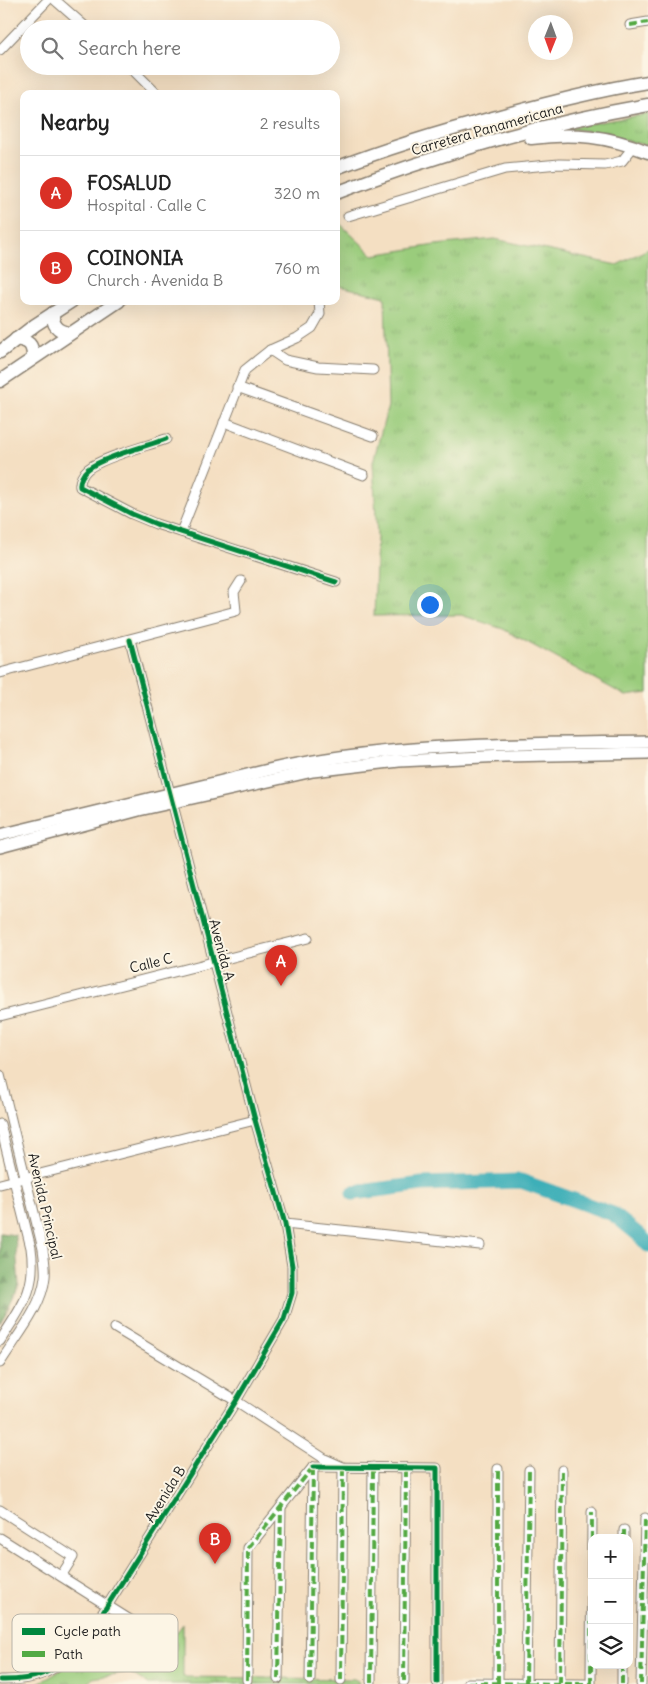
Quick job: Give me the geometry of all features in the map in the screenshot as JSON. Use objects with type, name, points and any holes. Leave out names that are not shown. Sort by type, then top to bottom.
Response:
[{"type":"highway","name":"Carretera Panamericana","points":[[340,167],[401,144],[544,104],[648,82]]},
{"type":"highway","name":"Carretera Panamericana","points":[[340,191],[369,180],[459,152],[560,123],[648,105]]},
{"type":"highway","points":[[450,130],[459,152]]},
{"type":"highway","points":[[472,148],[568,134],[600,137],[634,146],[648,152]]},
{"type":"highway","points":[[0,352],[66,305]]},
{"type":"highway","points":[[0,380],[113,305]]},
{"type":"highway","points":[[53,313],[52,320],[60,332],[69,333]]},
{"type":"highway","points":[[16,339],[29,342],[33,346],[33,358]]},
{"type":"main road","points":[[0,847],[139,810],[171,799],[305,762],[394,751],[497,745],[648,742]]},
{"type":"main road","points":[[0,835],[171,799],[314,771],[357,765],[504,756],[648,753]]},
{"type":"street","points":[[29,20],[48,0]]},
{"type":"street","points":[[55,0],[78,20]]},
{"type":"street","points":[[630,25],[648,22]]},
{"type":"street","points":[[0,50],[20,29]]},
{"type":"street","points":[[138,75],[153,90]]},
{"type":"street","points":[[348,216],[505,169],[559,164],[605,165],[622,161],[634,146]]},
{"type":"street","points":[[181,532],[245,370],[270,350],[297,338],[312,328],[320,314],[319,305]]},
{"type":"street","points":[[270,350],[285,360],[318,367],[373,370]]},
{"type":"street","points":[[237,387],[373,436]]},
{"type":"street","points":[[224,422],[364,475]]},
{"type":"street","points":[[166,439],[104,461],[86,470],[79,485],[80,487],[132,514],[181,532],[336,582]]},
{"type":"street","points":[[0,673],[236,611],[234,592],[241,581]]},
{"type":"street","name":"Avenida A","points":[[130,640],[213,962],[285,1224],[292,1266]]},
{"type":"street","name":"Calle C","points":[[0,1016],[308,938]]},
{"type":"street","name":"Avenida Principal","points":[[0,1075],[43,1249],[45,1278],[38,1304],[0,1364]]},
{"type":"street","points":[[0,1184],[255,1120]]},
{"type":"street","name":"Avenida Principal","points":[[0,1124],[31,1248],[33,1272],[30,1290],[0,1341]]},
{"type":"street","points":[[285,1224],[480,1245]]},
{"type":"street","name":"Avenida B","points":[[102,1614],[236,1400],[284,1319],[292,1293],[292,1266]]},
{"type":"street","points":[[115,1328],[236,1400],[325,1459],[342,1467]]},
{"type":"street","points":[[313,1467],[437,1468],[437,1682]]},
{"type":"street","points":[[247,1680],[248,1548],[313,1467]]},
{"type":"street","points":[[310,1680],[313,1467]]},
{"type":"street","points":[[341,1680],[342,1467]]},
{"type":"street","points":[[371,1682],[373,1467]]},
{"type":"street","points":[[404,1681],[406,1468]]},
{"type":"street","points":[[498,1469],[498,1683]]},
{"type":"street","points":[[526,1683],[529,1470]]},
{"type":"street","points":[[560,1683],[562,1470]]},
{"type":"street","points":[[278,1679],[281,1506]]},
{"type":"street","points":[[0,1510],[73,1557],[61,1576]]},
{"type":"street","points":[[591,1684],[592,1512]]},
{"type":"street","points":[[640,1684],[644,1518]]},
{"type":"street","points":[[0,1538],[122,1614]]},
{"type":"street","points":[[622,1669],[622,1684]]},
{"type":"street","name":"Avenida B","points":[[0,1680],[22,1681],[48,1672]]},
{"type":"street","points":[[468,1682],[584,1684]]},
{"type":"green space","points":[[648,114],[648,146],[588,131],[564,128]]},
{"type":"green space","points":[[340,224],[373,255],[435,245],[495,239],[617,265],[648,249],[648,693],[626,696],[503,629],[461,615],[374,616],[377,537],[373,462],[388,406],[385,297],[340,286]]},
{"type":"green space","points":[[0,1233],[15,1235],[19,1285],[0,1323]]},
{"type":"green space","points":[[183,1624],[183,1677],[354,1679],[359,1684],[148,1684],[129,1672],[178,1672],[178,1631]]},
{"type":"green space","points":[[58,1672],[129,1672],[93,1678],[87,1684],[36,1684]]},
{"type":"waterway","points":[[353,1193],[422,1184],[521,1181],[613,1214],[639,1235],[648,1245]]},
{"type":"marked path","points":[[630,25],[648,22]]},
{"type":"marked path","points":[[247,1680],[248,1548],[313,1467]]},
{"type":"marked path","points":[[310,1680],[313,1467]]},
{"type":"marked path","points":[[341,1680],[343,1467]]},
{"type":"marked path","points":[[371,1682],[373,1467]]},
{"type":"marked path","points":[[404,1681],[406,1468]]},
{"type":"marked path","points":[[498,1469],[498,1683]]},
{"type":"marked path","points":[[526,1683],[529,1470]]},
{"type":"marked path","points":[[560,1683],[562,1470]]},
{"type":"marked path","points":[[278,1679],[281,1506]]},
{"type":"marked path","points":[[591,1684],[592,1512]]},
{"type":"marked path","points":[[641,1684],[645,1518]]},
{"type":"marked path","points":[[622,1669],[622,1684]]},
{"type":"marked path","points":[[468,1683],[585,1684]]},
{"type":"cycle path","points":[[166,439],[114,456],[95,465],[83,475],[80,487],[132,514],[156,524],[336,582]]},
{"type":"cycle path","points":[[102,1614],[236,1401],[284,1319],[292,1293],[292,1266],[285,1224],[255,1120],[130,640]]},
{"type":"cycle path","points":[[313,1467],[437,1468],[437,1682]]},
{"type":"cycle path","points":[[0,1680],[24,1679],[47,1672]]},
{"type":"place","name":"FOSALUD","points":[[281,986]]},
{"type":"place","name":"COINONIA","points":[[215,1564]]}]
